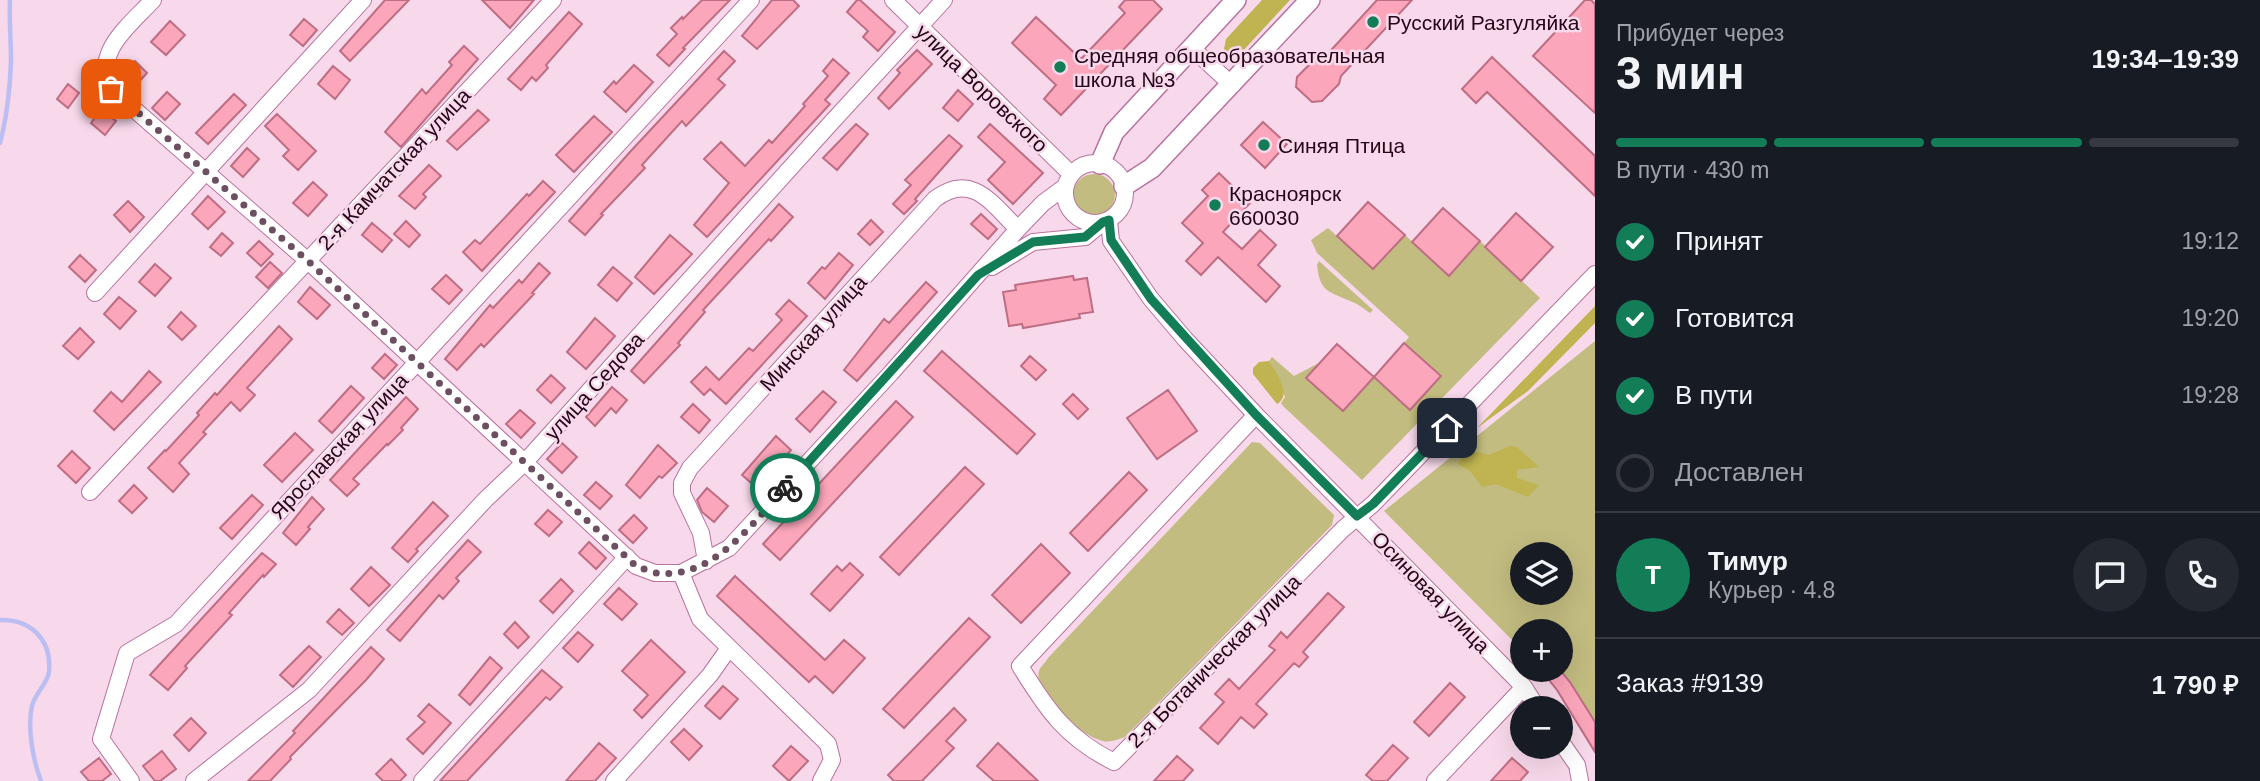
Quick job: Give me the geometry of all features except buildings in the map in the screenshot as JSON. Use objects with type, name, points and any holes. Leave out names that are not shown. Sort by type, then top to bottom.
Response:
[{"type":"street","points":[[153,0],[117,39],[107,57],[104,69],[111,89],[308,261],[636,566],[656,573],[681,573],[729,548],[1043,203],[1084,165],[1100,164],[1113,169],[1124,186],[1122,205],[1106,221],[1085,237],[1033,242],[978,275]]},
{"type":"street","points":[[95,293],[363,0]]},
{"type":"street","name":"2-я Камчатская улица","points":[[90,492],[553,0]]},
{"type":"street","name":"Ярославская улица","points":[[131,781],[101,739],[127,653],[176,624],[751,0]]},
{"type":"street","name":"улица Воровского","points":[[893,0],[1068,180]]},
{"type":"street","name":"улица Седова","points":[[194,781],[309,690],[485,500],[525,462],[944,0]]},
{"type":"street","points":[[1100,164],[1114,132],[1236,0]]},
{"type":"street","points":[[1124,186],[1152,168],[1310,0]]},
{"type":"street","points":[[1192,48],[1232,85]]},
{"type":"street","points":[[1068,180],[1066,202],[1074,216],[1089,223],[1106,221]]},
{"type":"street","name":"Минская улица","points":[[706,561],[701,533],[682,493],[682,483],[690,468],[935,199],[956,187],[973,190],[983,194],[1018,229]]},
{"type":"street","name":"Осиновая улица","points":[[1106,221],[1111,240],[1151,299],[1256,415],[1524,687],[1530,696]]},
{"type":"street","points":[[1357,516],[1373,504],[1595,274]]},
{"type":"street","name":"2-я Ботаническая улица","points":[[1256,415],[1020,666],[1056,721],[1100,755],[1114,762],[1357,516]]},
{"type":"street","points":[[422,781],[627,557]]},
{"type":"street","points":[[681,573],[700,619],[828,744],[832,760],[821,781]]},
{"type":"street","points":[[614,781],[710,675],[729,648]]},
{"type":"street","points":[[1435,781],[1524,687]]},
{"type":"street","points":[[1573,759],[1577,765],[1580,781]]},
{"type":"shaded area","points":[[1262,0],[1290,0],[1240,54],[1230,55],[1224,49],[1226,39]]},
{"type":"shaded area","points":[[1094,174],[1109,180],[1115,195],[1109,210],[1094,216],[1079,210],[1073,195],[1079,180]]},
{"type":"shaded area","points":[[1328,228],[1373,269],[1405,235],[1449,275],[1480,241],[1540,298],[1362,480],[1283,406],[1281,403],[1285,397],[1269,361],[1272,357],[1294,376],[1318,364],[1306,378],[1343,411],[1374,377],[1410,410],[1440,377],[1404,343],[1409,337],[1317,253],[1311,240]]},
{"type":"shaded area","points":[[1319,261],[1373,310],[1370,313],[1326,289],[1318,274]]},
{"type":"shaded area","points":[[1595,306],[1595,323],[1528,391],[1477,428]]},
{"type":"shaded area","points":[[1595,341],[1595,722],[1568,682],[1573,682],[1573,619],[1510,619],[1510,638],[1384,511]]},
{"type":"shaded area","points":[[1269,361],[1283,389],[1282,400],[1277,404],[1253,374],[1253,368],[1259,362]]},
{"type":"shaded area","points":[[1252,442],[1260,443],[1334,515],[1332,525],[1125,737],[1103,741],[1083,732],[1060,714],[1043,692],[1039,681],[1040,669]]},
{"type":"shaded area","points":[[1510,446],[1517,447],[1539,467],[1517,470],[1517,478],[1539,485],[1528,497],[1496,484],[1482,487],[1470,471],[1458,464],[1473,451],[1489,455]]},
{"type":"waterway","points":[[0,143],[10,81],[10,0]]},
{"type":"waterway","points":[[0,620],[21,623],[30,628],[43,641],[47,650],[49,672],[34,701],[30,724],[33,754],[41,781]]},
{"type":"way so far","points":[[111,89],[308,261],[636,566],[656,573],[681,573],[706,561],[729,548],[785,488]]},
{"type":"place","name":"Русский Разгуляйка","points":[[1373,22]]},
{"type":"place","name":"Средняя общеобразовательная школа №3","points":[[1060,67]]},
{"type":"place","name":"Синяя Птица","points":[[1264,145]]},
{"type":"place","name":"Красноярск 660030","points":[[1215,205]]},
{"type":"route","points":[[785,488],[978,275],[1033,242],[1085,237],[1109,220],[1111,240],[1151,299],[1256,415],[1357,516],[1373,504],[1447,428]]}]
